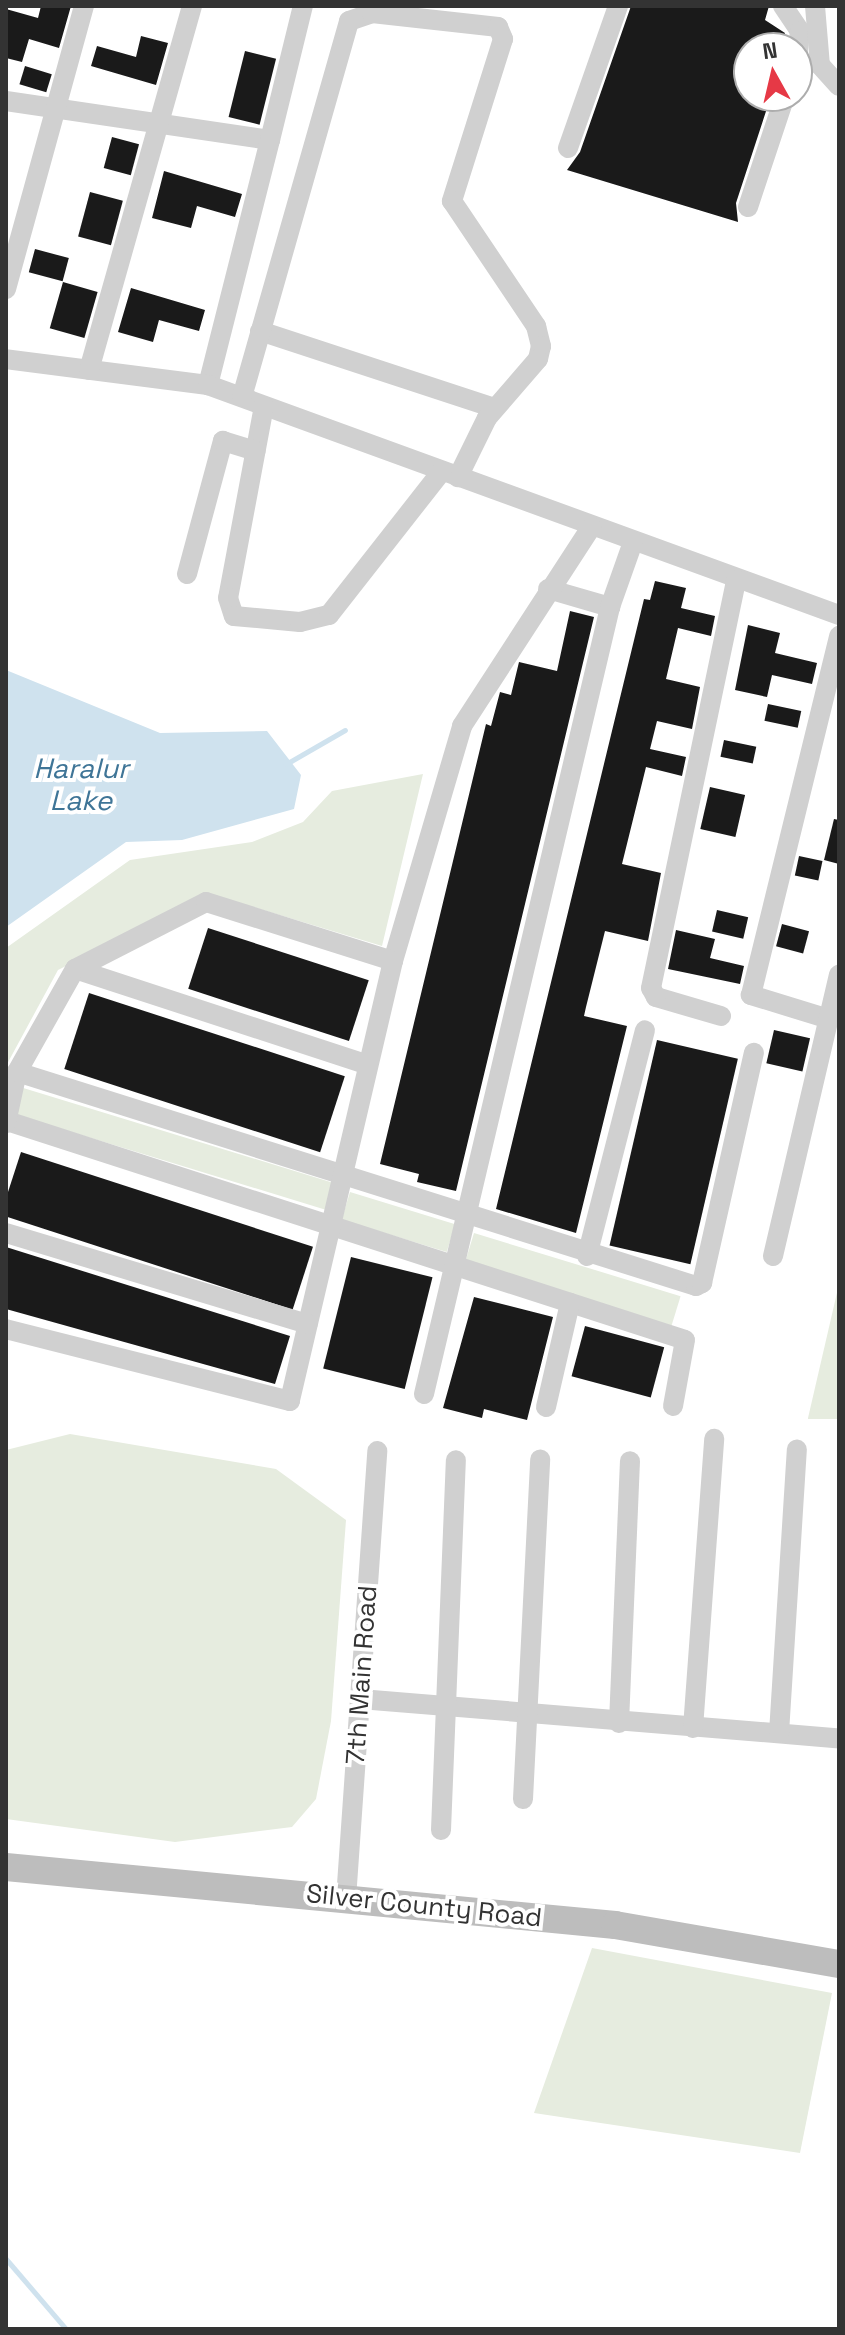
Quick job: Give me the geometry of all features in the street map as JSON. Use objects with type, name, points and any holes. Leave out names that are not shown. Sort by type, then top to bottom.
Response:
[{"type":"street","points":[[6,289],[53,108],[84,6]]},
{"type":"street","points":[[89,370],[154,124],[192,6]]},
{"type":"street","points":[[208,385],[303,6]]},
{"type":"street","points":[[568,148],[618,6]]},
{"type":"street","points":[[783,6],[800,32]]},
{"type":"street","points":[[815,6],[820,65],[839,86]]},
{"type":"street","points":[[242,397],[352,17],[372,13],[498,27],[503,39],[452,201],[536,326],[541,346],[538,359],[494,408],[450,474],[329,615],[300,622],[234,616],[228,598],[264,406]]},
{"type":"street","points":[[6,101],[270,140]]},
{"type":"street","points":[[748,207],[780,112]]},
{"type":"street","points":[[260,331],[494,408]]},
{"type":"street","points":[[6,359],[208,385],[839,615]]},
{"type":"street","points":[[187,574],[223,441],[256,451]]},
{"type":"street","points":[[6,1329],[283,1402],[295,1396],[308,1324],[334,1225],[342,1178],[393,961],[462,726],[591,527]]},
{"type":"street","points":[[424,1394],[461,1217],[610,607],[633,542]]},
{"type":"street","points":[[721,1016],[656,997],[651,988],[736,580]]},
{"type":"street","points":[[548,589],[610,607]]},
{"type":"street","points":[[829,1019],[751,994],[834,683],[839,636]]},
{"type":"street","points":[[393,961],[206,902],[75,969],[17,1072],[6,1122],[686,1340],[673,1406]]},
{"type":"street","points":[[75,969],[368,1065]]},
{"type":"street","points":[[773,1256],[839,975]]},
{"type":"street","points":[[587,1256],[645,1030]]},
{"type":"street","points":[[17,1072],[587,1256],[702,1283],[754,1053]]},
{"type":"street","points":[[6,1233],[308,1324]]},
{"type":"street","points":[[546,1407],[570,1303]]},
{"type":"street","points":[[693,1728],[714,1439]]},
{"type":"street","points":[[779,1733],[797,1450]]},
{"type":"street","name":"7th Main Road","points":[[346,1899],[377,1451]]},
{"type":"street","points":[[523,1799],[531,1716],[540,1459]]},
{"type":"street","points":[[441,1830],[456,1460]]},
{"type":"street","points":[[619,1723],[630,1461]]},
{"type":"street","points":[[360,1699],[531,1716],[839,1738]]},
{"type":"street","name":"Silver County Road","points":[[6,1867],[615,1925],[839,1964]]},
{"type":"shaded area","points":[[423,774],[382,946],[210,894],[58,970],[6,1066],[6,948],[130,860],[252,842],[303,822],[332,791]]},
{"type":"shaded area","points":[[20,1087],[334,1183],[325,1210],[12,1114]]},
{"type":"shaded area","points":[[350,1192],[455,1224],[447,1252],[342,1220]]},
{"type":"shaded area","points":[[474,1233],[681,1296],[671,1326],[465,1263]]},
{"type":"shaded area","points":[[839,1284],[839,1419],[808,1419],[808,1418]]},
{"type":"shaded area","points":[[70,1434],[276,1469],[346,1520],[331,1721],[316,1799],[292,1827],[175,1842],[6,1819],[6,1450]]},
{"type":"shaded area","points":[[592,1948],[832,1993],[800,2153],[534,2113]]},
{"type":"water","name":"Haralur Lake","points":[[6,670],[160,733],[267,731],[301,775],[294,809],[182,840],[126,842],[6,927]]},
{"type":"building","points":[[41,6],[71,6],[59,48],[29,39],[22,62],[6,58],[6,9],[38,18]]},
{"type":"building","points":[[631,6],[769,6],[765,20],[783,32],[733,32],[733,112],[766,112],[736,203],[738,222],[567,170],[580,152]]},
{"type":"building","points":[[141,36],[168,43],[156,85],[91,66],[97,46],[136,57]]},
{"type":"building","points":[[245,51],[276,59],[260,125],[229,117]]},
{"type":"building","points":[[25,66],[52,74],[46,92],[19,84]]},
{"type":"building","points":[[112,137],[139,144],[131,175],[104,168]]},
{"type":"building","points":[[164,171],[242,194],[235,217],[197,206],[191,228],[152,218]]},
{"type":"building","points":[[90,192],[123,201],[111,245],[78,236]]},
{"type":"building","points":[[35,249],[69,258],[63,281],[29,272]]},
{"type":"building","points":[[63,282],[98,292],[84,338],[50,328]]},
{"type":"building","points":[[131,288],[205,310],[199,331],[159,320],[153,342],[118,332]]},
{"type":"building","points":[[655,581],[686,588],[681,608],[715,616],[711,636],[678,628],[666,679],[700,687],[692,729],[657,721],[650,749],[686,757],[682,776],[646,767],[622,864],[661,873],[648,941],[605,931],[586,1007],[584,1016],[627,1026],[576,1233],[496,1209],[644,599],[650,600]]},
{"type":"building","points":[[570,611],[594,617],[456,1191],[417,1182],[419,1174],[380,1164],[486,724],[491,726],[500,692],[511,695],[519,662],[557,671]]},
{"type":"building","points":[[748,625],[780,633],[775,653],[817,663],[812,684],[772,675],[767,697],[735,690]]},
{"type":"building","points":[[768,704],[801,711],[798,728],[764,721]]},
{"type":"building","points":[[724,740],[756,747],[753,763],[720,757]]},
{"type":"building","points":[[710,787],[745,795],[735,837],[700,829]]},
{"type":"building","points":[[834,819],[839,820],[839,864],[824,860]]},
{"type":"building","points":[[799,856],[822,861],[818,881],[795,876]]},
{"type":"building","points":[[717,910],[748,917],[743,939],[712,931]]},
{"type":"building","points":[[782,924],[809,931],[803,953],[776,946]]},
{"type":"building","points":[[208,928],[369,980],[349,1041],[188,989]]},
{"type":"building","points":[[676,930],[715,939],[710,958],[744,966],[740,984],[668,969]]},
{"type":"building","points":[[89,993],[345,1076],[320,1152],[64,1069]]},
{"type":"building","points":[[774,1030],[810,1038],[802,1071],[766,1063]]},
{"type":"building","points":[[657,1040],[738,1059],[690,1264],[610,1246]]},
{"type":"building","points":[[21,1152],[313,1247],[293,1310],[6,1217],[6,1198]]},
{"type":"building","points":[[6,1247],[290,1336],[275,1384],[6,1309]]},
{"type":"building","points":[[351,1257],[433,1277],[405,1389],[323,1369]]},
{"type":"building","points":[[474,1297],[553,1317],[527,1420],[484,1409],[482,1418],[443,1408]]},
{"type":"building","points":[[585,1326],[664,1347],[651,1397],[572,1376]]},
{"type":"waterway","points":[[286,764],[345,730]]},
{"type":"waterway","points":[[6,2259],[66,2329]]}]
